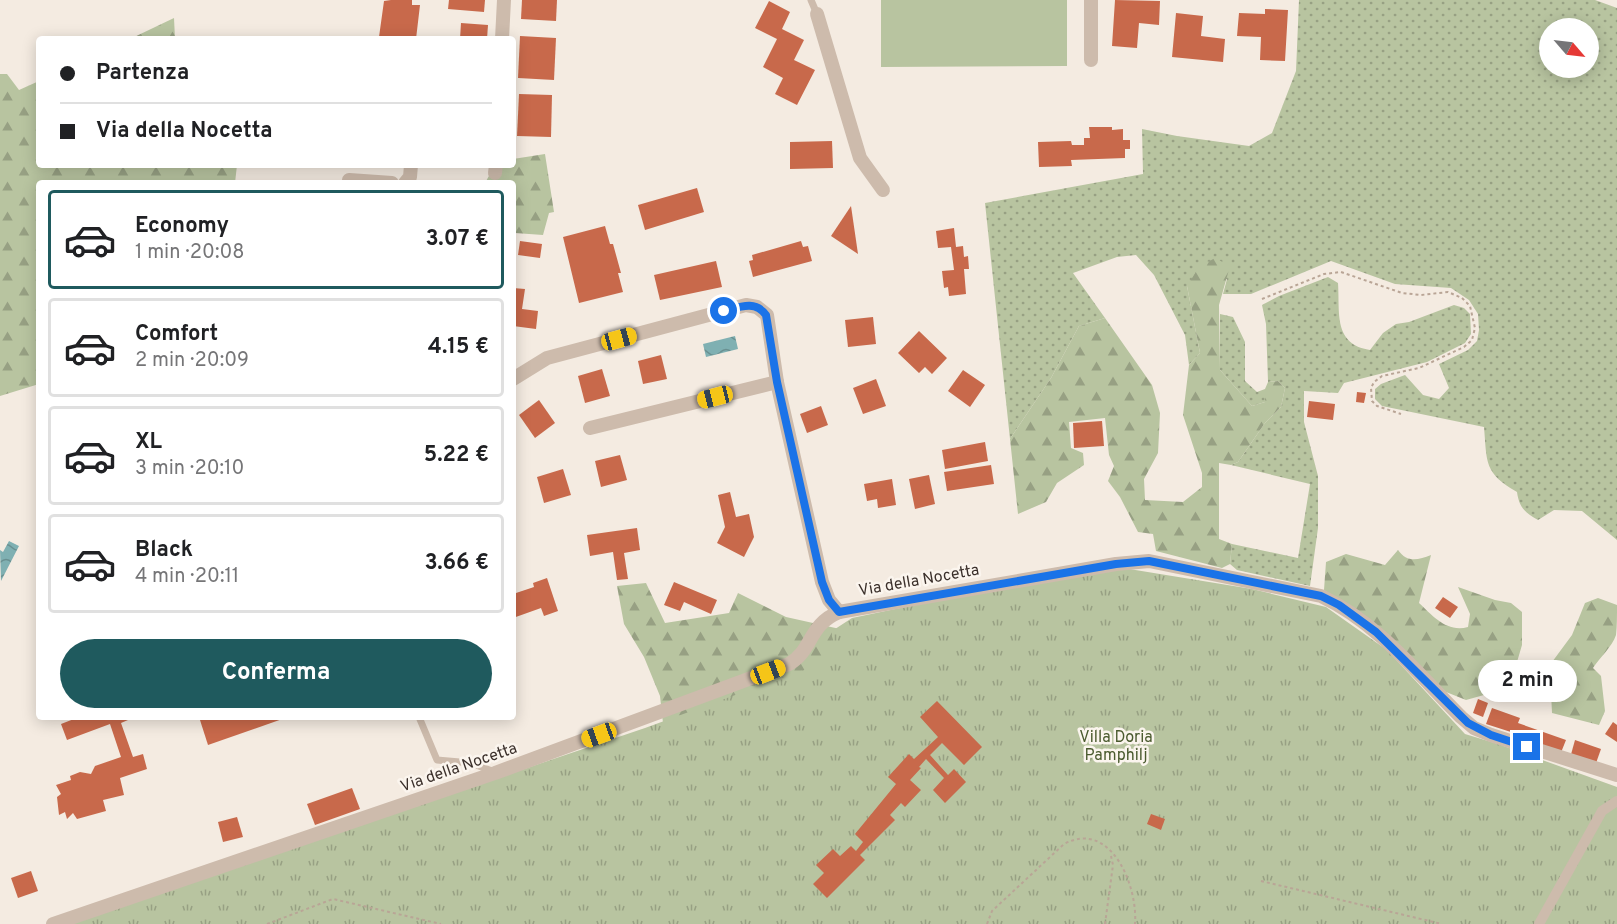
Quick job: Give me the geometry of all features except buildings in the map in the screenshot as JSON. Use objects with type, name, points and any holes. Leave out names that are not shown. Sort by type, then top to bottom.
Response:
[{"type":"street","points":[[502,36],[504,0]]},
{"type":"street","points":[[1091,0],[1091,60]]},
{"type":"street","points":[[817,14],[860,158],[883,190]]},
{"type":"street","points":[[516,377],[547,358],[746,305],[757,307],[766,315],[777,382],[822,582],[829,600],[839,612]]},
{"type":"street","points":[[590,428],[777,382]]},
{"type":"street","name":"Via della Nocetta","points":[[53,924],[495,773],[789,664],[801,654],[822,621],[839,612],[1104,566],[1149,561],[1314,595],[1339,605],[1368,625],[1474,728],[1504,740],[1617,775]]},
{"type":"street","points":[[1539,924],[1602,811],[1617,801]]},
{"type":"lane","points":[[811,0],[817,14]]},
{"type":"lane","points":[[420,720],[437,760],[471,763],[495,773]]},
{"type":"path","points":[[1262,299],[1324,274],[1341,272],[1402,293],[1421,295],[1448,292],[1462,298],[1470,306],[1475,328],[1472,340],[1464,347],[1419,368],[1382,376],[1374,382],[1372,401],[1377,406],[1401,414]]},
{"type":"path","points":[[987,924],[992,911],[1064,844],[1086,837],[1096,839],[1125,869],[1130,882],[1136,916],[1135,924]]},
{"type":"path","points":[[1105,924],[1113,865],[1111,853]]},
{"type":"path","points":[[1260,881],[1442,924]]},
{"type":"path","points":[[267,924],[333,898],[441,924]]},
{"type":"green space","points":[[881,0],[1067,0],[1067,66],[881,67]]},
{"type":"green space","points":[[1299,0],[1595,0],[1617,8],[1617,540],[1582,511],[1554,510],[1538,520],[1526,512],[1519,502],[1517,492],[1498,479],[1489,466],[1484,427],[1382,406],[1375,399],[1375,389],[1381,384],[1405,375],[1423,395],[1439,399],[1449,388],[1439,364],[1468,350],[1477,341],[1478,314],[1469,300],[1451,288],[1395,284],[1331,261],[1251,294],[1223,294],[1227,279],[1187,286],[1200,353],[1189,365],[1185,335],[1154,275],[1136,255],[1117,257],[1073,273],[1105,318],[1079,326],[1051,378],[1010,439],[985,203],[1143,174],[1142,129],[1249,146],[1272,133],[1296,71]]},
{"type":"green space","points":[[174,18],[175,36],[136,36]]},
{"type":"green space","points":[[0,74],[7,74],[19,90],[36,82],[36,168],[237,168],[235,180],[36,180],[36,385],[0,396]]},
{"type":"green space","points":[[545,154],[554,212],[549,213],[543,235],[516,233],[516,180],[487,180],[493,168],[516,168],[516,159]]},
{"type":"green space","points":[[1215,258],[1230,266],[1219,305],[1220,370],[1252,406],[1265,402],[1265,389],[1268,382],[1278,381],[1285,388],[1281,407],[1265,423],[1238,462],[1231,465],[1219,463],[1219,539],[1232,544],[1230,564],[1222,568],[1156,551],[1153,534],[1138,532],[1120,497],[1108,481],[1114,466],[1109,455],[1105,418],[1069,422],[1071,448],[1083,453],[1084,465],[1057,483],[1046,502],[1018,514],[1010,439],[1051,378],[1079,326],[1105,318],[1152,385],[1160,413],[1158,453],[1144,479],[1145,500],[1183,502],[1202,487],[1202,473],[1183,415],[1189,365],[1200,353],[1187,286],[1199,267]]},
{"type":"green space","points":[[1328,277],[1338,283],[1339,316],[1344,334],[1358,347],[1370,350],[1383,333],[1396,324],[1409,322],[1454,305],[1464,308],[1470,314],[1471,334],[1465,343],[1427,362],[1344,383],[1338,393],[1304,391],[1304,422],[1318,476],[1318,528],[1310,586],[1237,570],[1230,564],[1232,544],[1298,558],[1310,484],[1231,465],[1238,462],[1265,423],[1281,407],[1285,388],[1278,381],[1268,382],[1266,324],[1262,305]]},
{"type":"green space","points":[[1220,314],[1233,317],[1245,342],[1245,381],[1257,392],[1265,389],[1265,402],[1252,406],[1220,370]]},
{"type":"green space","points":[[1398,550],[1409,559],[1431,555],[1419,603],[1435,618],[1453,628],[1468,627],[1470,614],[1458,587],[1511,603],[1522,612],[1522,645],[1517,662],[1524,672],[1541,677],[1572,635],[1585,603],[1598,598],[1617,605],[1616,635],[1612,644],[1593,668],[1601,676],[1605,711],[1599,725],[1552,713],[1551,692],[1540,692],[1529,699],[1484,695],[1466,700],[1446,692],[1396,642],[1324,590],[1326,562],[1346,554],[1385,565]]},
{"type":"green space","name":"Villa Doria Pamphilj","points":[[1117,567],[1252,589],[1326,607],[1387,650],[1465,734],[1617,787],[1617,924],[66,924],[645,728],[831,660],[832,631],[852,618],[1021,583]]},
{"type":"green space","points":[[646,583],[665,623],[729,613],[738,593],[786,617],[858,633],[907,657],[666,750],[660,696],[644,657],[624,624],[617,586]]},
{"type":"water","points":[[735,336],[738,349],[706,357],[703,344]]},
{"type":"water","points":[[9,541],[19,546],[1,581],[0,550],[3,552]]},
{"type":"route","points":[[724,311],[746,305],[757,307],[766,315],[777,382],[822,582],[832,606],[839,612],[1116,564],[1149,561],[1321,596],[1368,625],[1474,728],[1527,747]]}]
